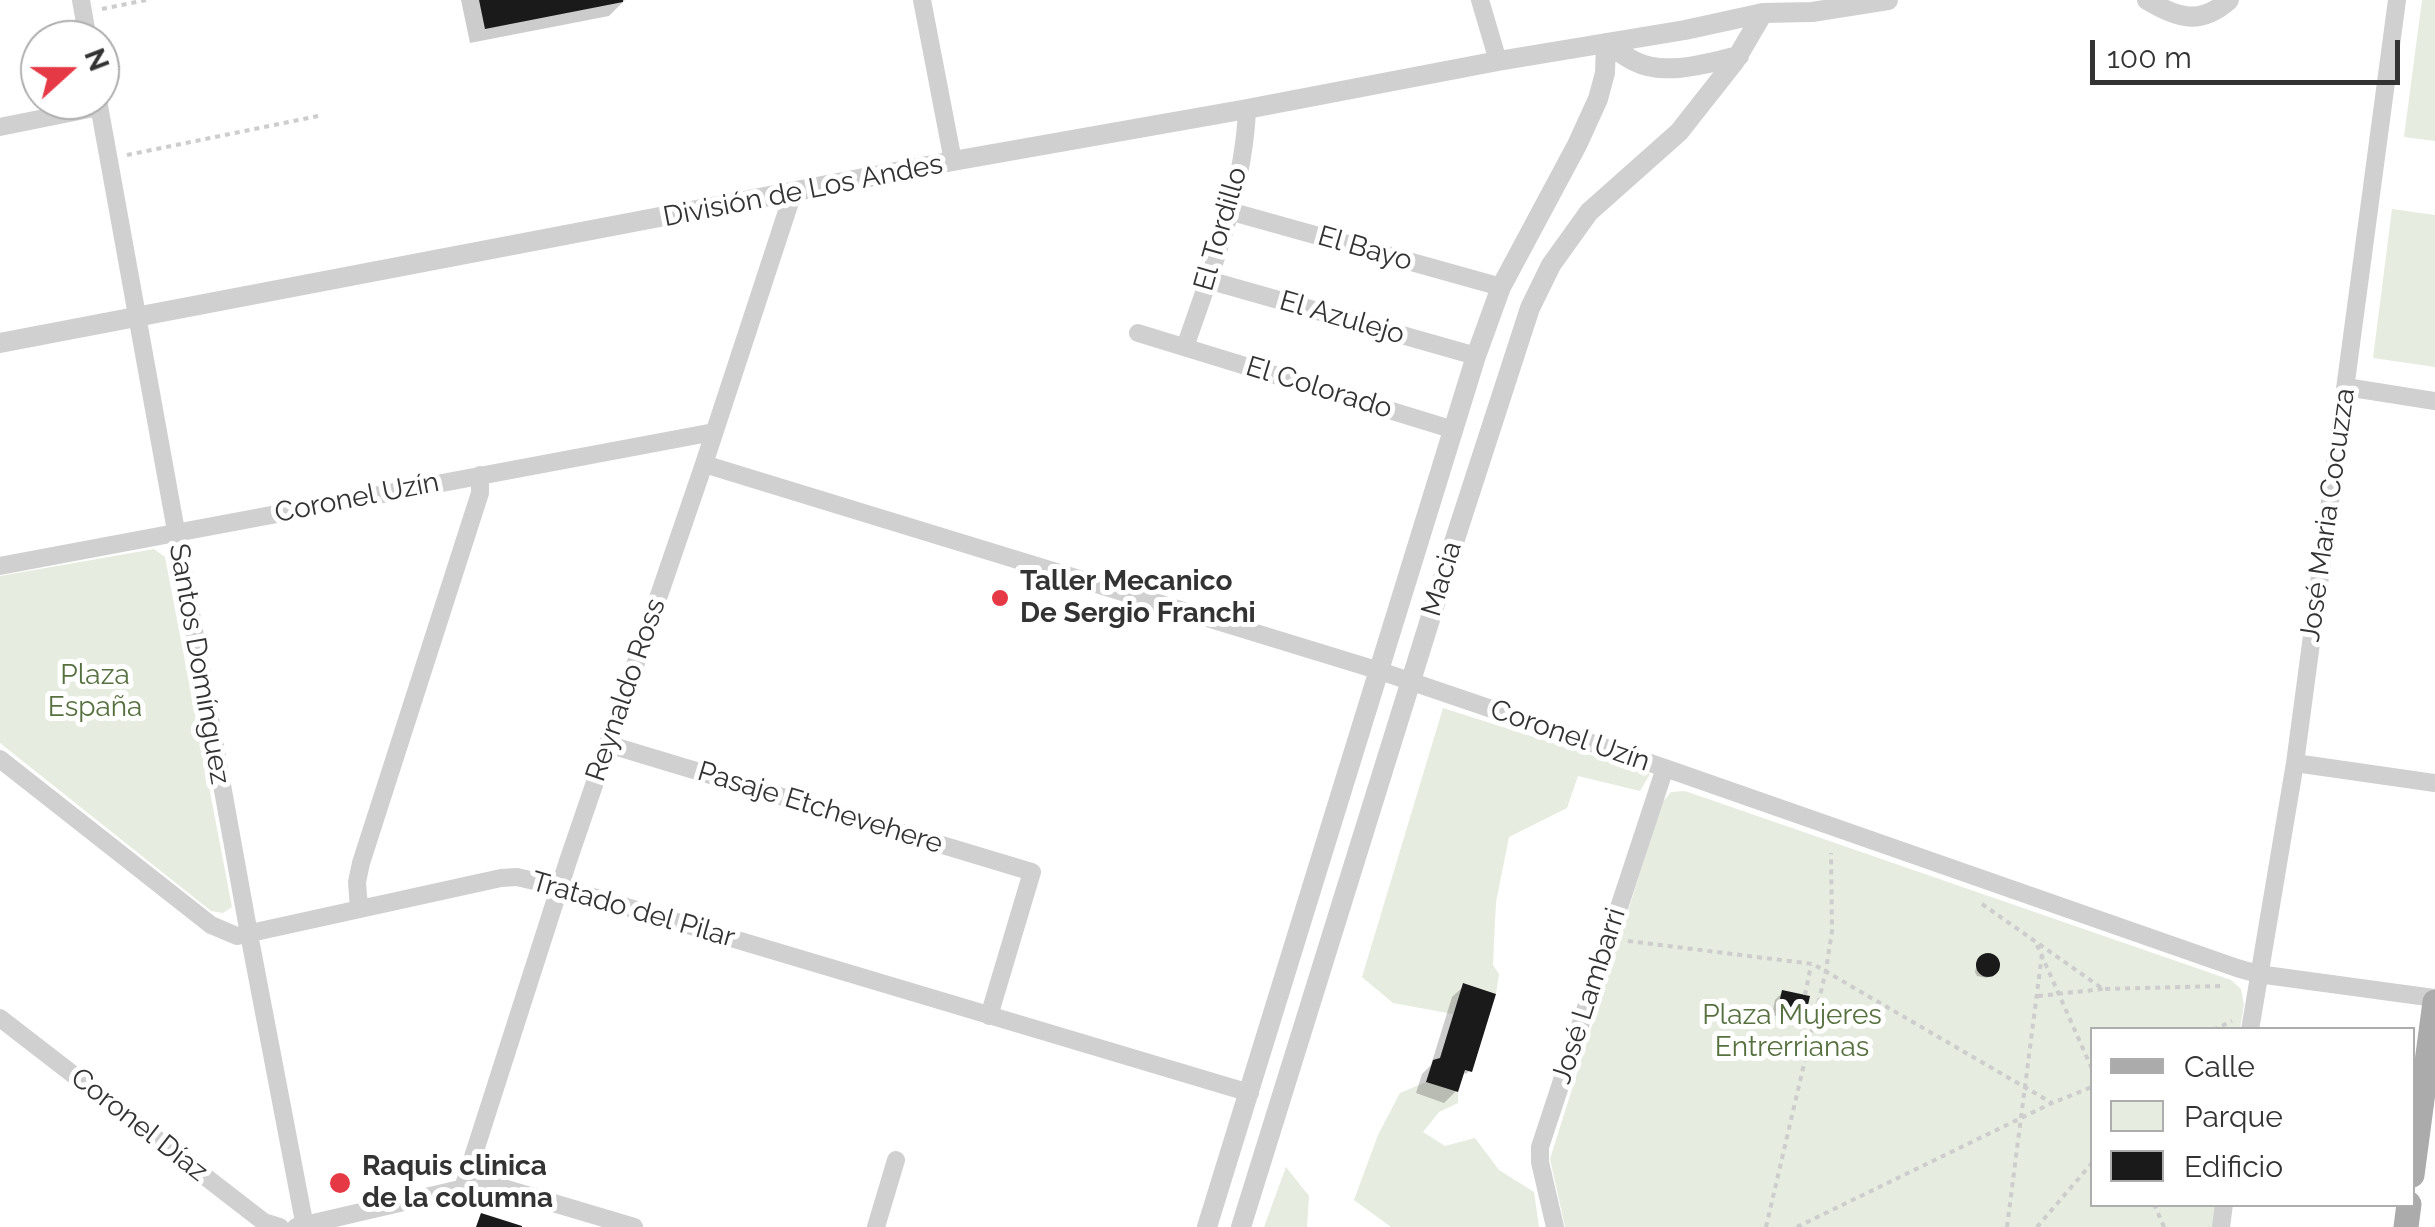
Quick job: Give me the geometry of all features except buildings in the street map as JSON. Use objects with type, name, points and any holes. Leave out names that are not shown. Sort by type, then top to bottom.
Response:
[{"type":"main road","points":[[2415,1151],[2435,1000]]},
{"type":"street","points":[[922,0],[952,162]]},
{"type":"street","points":[[1480,0],[1498,61]]},
{"type":"street","name":"División de Los Andes","points":[[0,343],[952,162],[1685,30],[1790,0]]},
{"type":"street","name":"División de Los Andes","points":[[1766,7],[1812,12],[1888,0]]},
{"type":"street","points":[[2148,0],[2174,16],[2219,9],[2229,0]]},
{"type":"street","name":"José Maria Cocuzza","points":[[2250,1027],[2295,763],[2397,0]]},
{"type":"street","name":"Macia","points":[[1241,1227],[1410,682],[1541,281],[1589,212],[1679,132],[1739,56],[1766,7]]},
{"type":"street","points":[[1606,43],[1654,68],[1705,64],[1739,56]]},
{"type":"street","name":"Macia","points":[[1207,1227],[1476,356],[1501,287],[1578,144],[1598,98],[1605,73],[1606,43]]},
{"type":"street","name":"El Tordillo","points":[[1185,347],[1230,211],[1246,143],[1246,110]]},
{"type":"street","points":[[0,127],[30,120]]},
{"type":"street","name":"Santos Domínguez","points":[[102,120],[248,934],[305,1226]]},
{"type":"street","name":"Reynaldo Ross","points":[[463,1188],[794,193]]},
{"type":"street","name":"El Bayo","points":[[1230,211],[1501,287]]},
{"type":"street","name":"El Azulejo","points":[[1208,280],[1476,356]]},
{"type":"street","name":"El Colorado","points":[[1138,333],[1454,430]]},
{"type":"street","points":[[2346,387],[2435,402]]},
{"type":"street","name":"Coronel Uzín","points":[[0,566],[714,432]]},
{"type":"street","name":"Coronel Uzín","points":[[704,464],[1380,671],[2258,974],[2435,1000]]},
{"type":"street","points":[[358,909],[360,863],[480,493],[480,475]]},
{"type":"street","name":"Pasaje Etchevehere","points":[[608,744],[1032,872],[989,1016]]},
{"type":"street","points":[[0,758],[211,925],[237,936],[248,934]]},
{"type":"street","points":[[2295,763],[2435,783]]},
{"type":"street","name":"José Lambarri","points":[[1555,1227],[1540,1148],[1665,768]]},
{"type":"street","name":"Tratado del Pilar","points":[[248,934],[517,877],[1250,1093]]},
{"type":"street","name":"Coronel Díaz","points":[[0,1018],[264,1222],[280,1227]]},
{"type":"street","points":[[876,1227],[896,1160]]},
{"type":"street","points":[[295,1227],[486,1183],[634,1227]]},
{"type":"path","points":[[82,6],[146,0]]},
{"type":"path","points":[[110,158],[323,115]]},
{"type":"path","points":[[1766,1227],[1826,970],[1832,904],[1830,853]]},
{"type":"path","points":[[1982,904],[2103,989]]},
{"type":"path","points":[[1628,941],[1811,964],[2052,1103]]},
{"type":"path","points":[[2036,942],[2090,1064]]},
{"type":"path","points":[[2007,1227],[2042,954]]},
{"type":"path","points":[[1805,994],[1811,964]]},
{"type":"path","points":[[2037,996],[2103,989],[2223,986]]},
{"type":"path","points":[[2220,1027],[2232,1021]]},
{"type":"path","points":[[1797,1227],[2090,1088]]},
{"type":"path","points":[[2037,1227],[2090,1165]]},
{"type":"green space","points":[[2422,0],[2435,0],[2435,141],[2404,137]]},
{"type":"green space","points":[[2392,209],[2435,215],[2435,367],[2373,358]]},
{"type":"green space","name":"Plaza España","points":[[154,549],[165,557],[232,907],[223,913],[211,911],[0,743],[0,576]]},
{"type":"green space","points":[[1443,708],[1650,774],[1640,791],[1578,776],[1567,808],[1509,837],[1496,902],[1496,994],[1463,983],[1453,1014],[1393,1003],[1362,977]]},
{"type":"green space","name":"Plaza Mujeres Entrerrianas","points":[[1685,791],[2231,980],[2241,989],[2244,1005],[2240,1027],[2090,1027],[2090,1207],[2216,1207],[2213,1227],[1565,1227],[1550,1159],[1662,803],[1671,792]]},
{"type":"green space","points":[[1426,1082],[1458,1092],[1458,1103],[1439,1112],[1423,1132],[1445,1146],[1475,1138],[1499,1170],[1534,1192],[1539,1227],[1391,1227],[1354,1200],[1378,1135],[1400,1093]]},
{"type":"green space","points":[[1286,1167],[1309,1196],[1307,1227],[1264,1227]]},
{"type":"place","name":"Taller Mecanico De Sergio Franchi","points":[[1000,598]]},
{"type":"place","name":"Raquis clinica de la columna","points":[[340,1183]]}]
